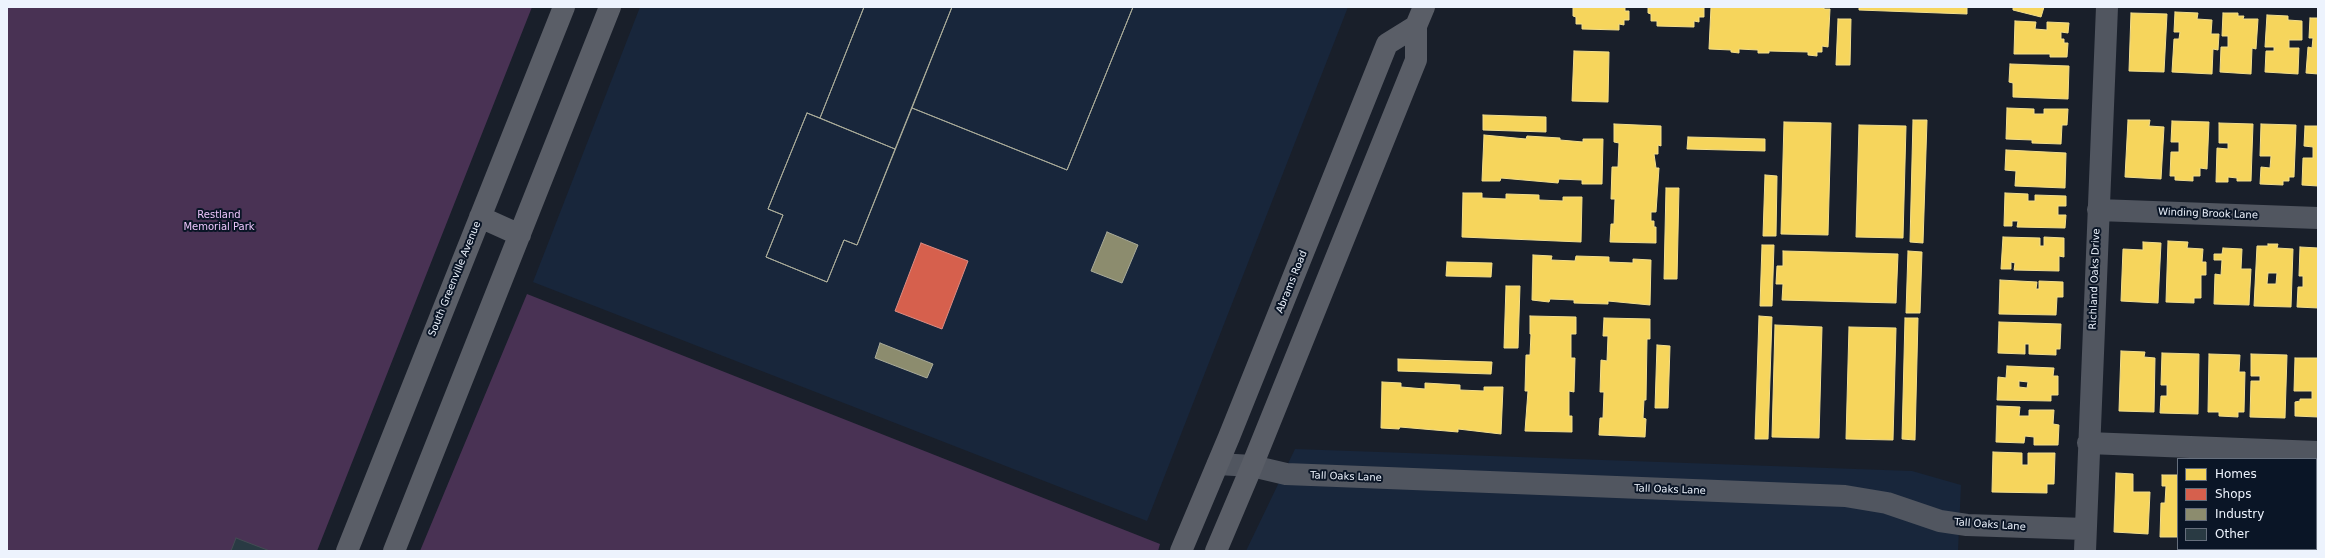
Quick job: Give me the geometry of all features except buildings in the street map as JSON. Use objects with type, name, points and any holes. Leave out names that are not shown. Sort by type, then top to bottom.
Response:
[{"type":"main road","name":"South Greenville Avenue","points":[[347,551],[564,7]]},
{"type":"main road","points":[[394,551],[610,7]]},
{"type":"main road","name":"Abrams Road","points":[[1181,551],[1229,437],[1387,44],[1420,16]]},
{"type":"main road","name":"Abrams Road","points":[[1216,551],[1252,466],[1416,60],[1420,16]]},
{"type":"main road","points":[[480,217],[520,236]]},
{"type":"street","name":"Richland Oaks Drive","points":[[2085,551],[2106,7]]},
{"type":"street","name":"Winding Brook Lane","points":[[2098,210],[2318,218]]},
{"type":"street","points":[[1229,437],[1252,466]]},
{"type":"street","points":[[2088,443],[2318,452]]},
{"type":"street","name":"Tall Oaks Lane","points":[[1218,464],[1252,466],[1294,474],[1845,496],[1887,503],[1940,521],[1961,524],[2085,529]]},
{"type":"shaded area","points":[[640,7],[1348,7],[1147,521],[533,282]]},
{"type":"shaded area","points":[[1295,449],[1912,471],[1961,485],[1958,551],[1246,551]]},
{"type":"green space","name":"Restland Memorial Park","points":[[7,7],[532,7],[317,551],[7,551]]},
{"type":"green space","points":[[527,294],[1160,544],[1158,551],[420,551]]}]
